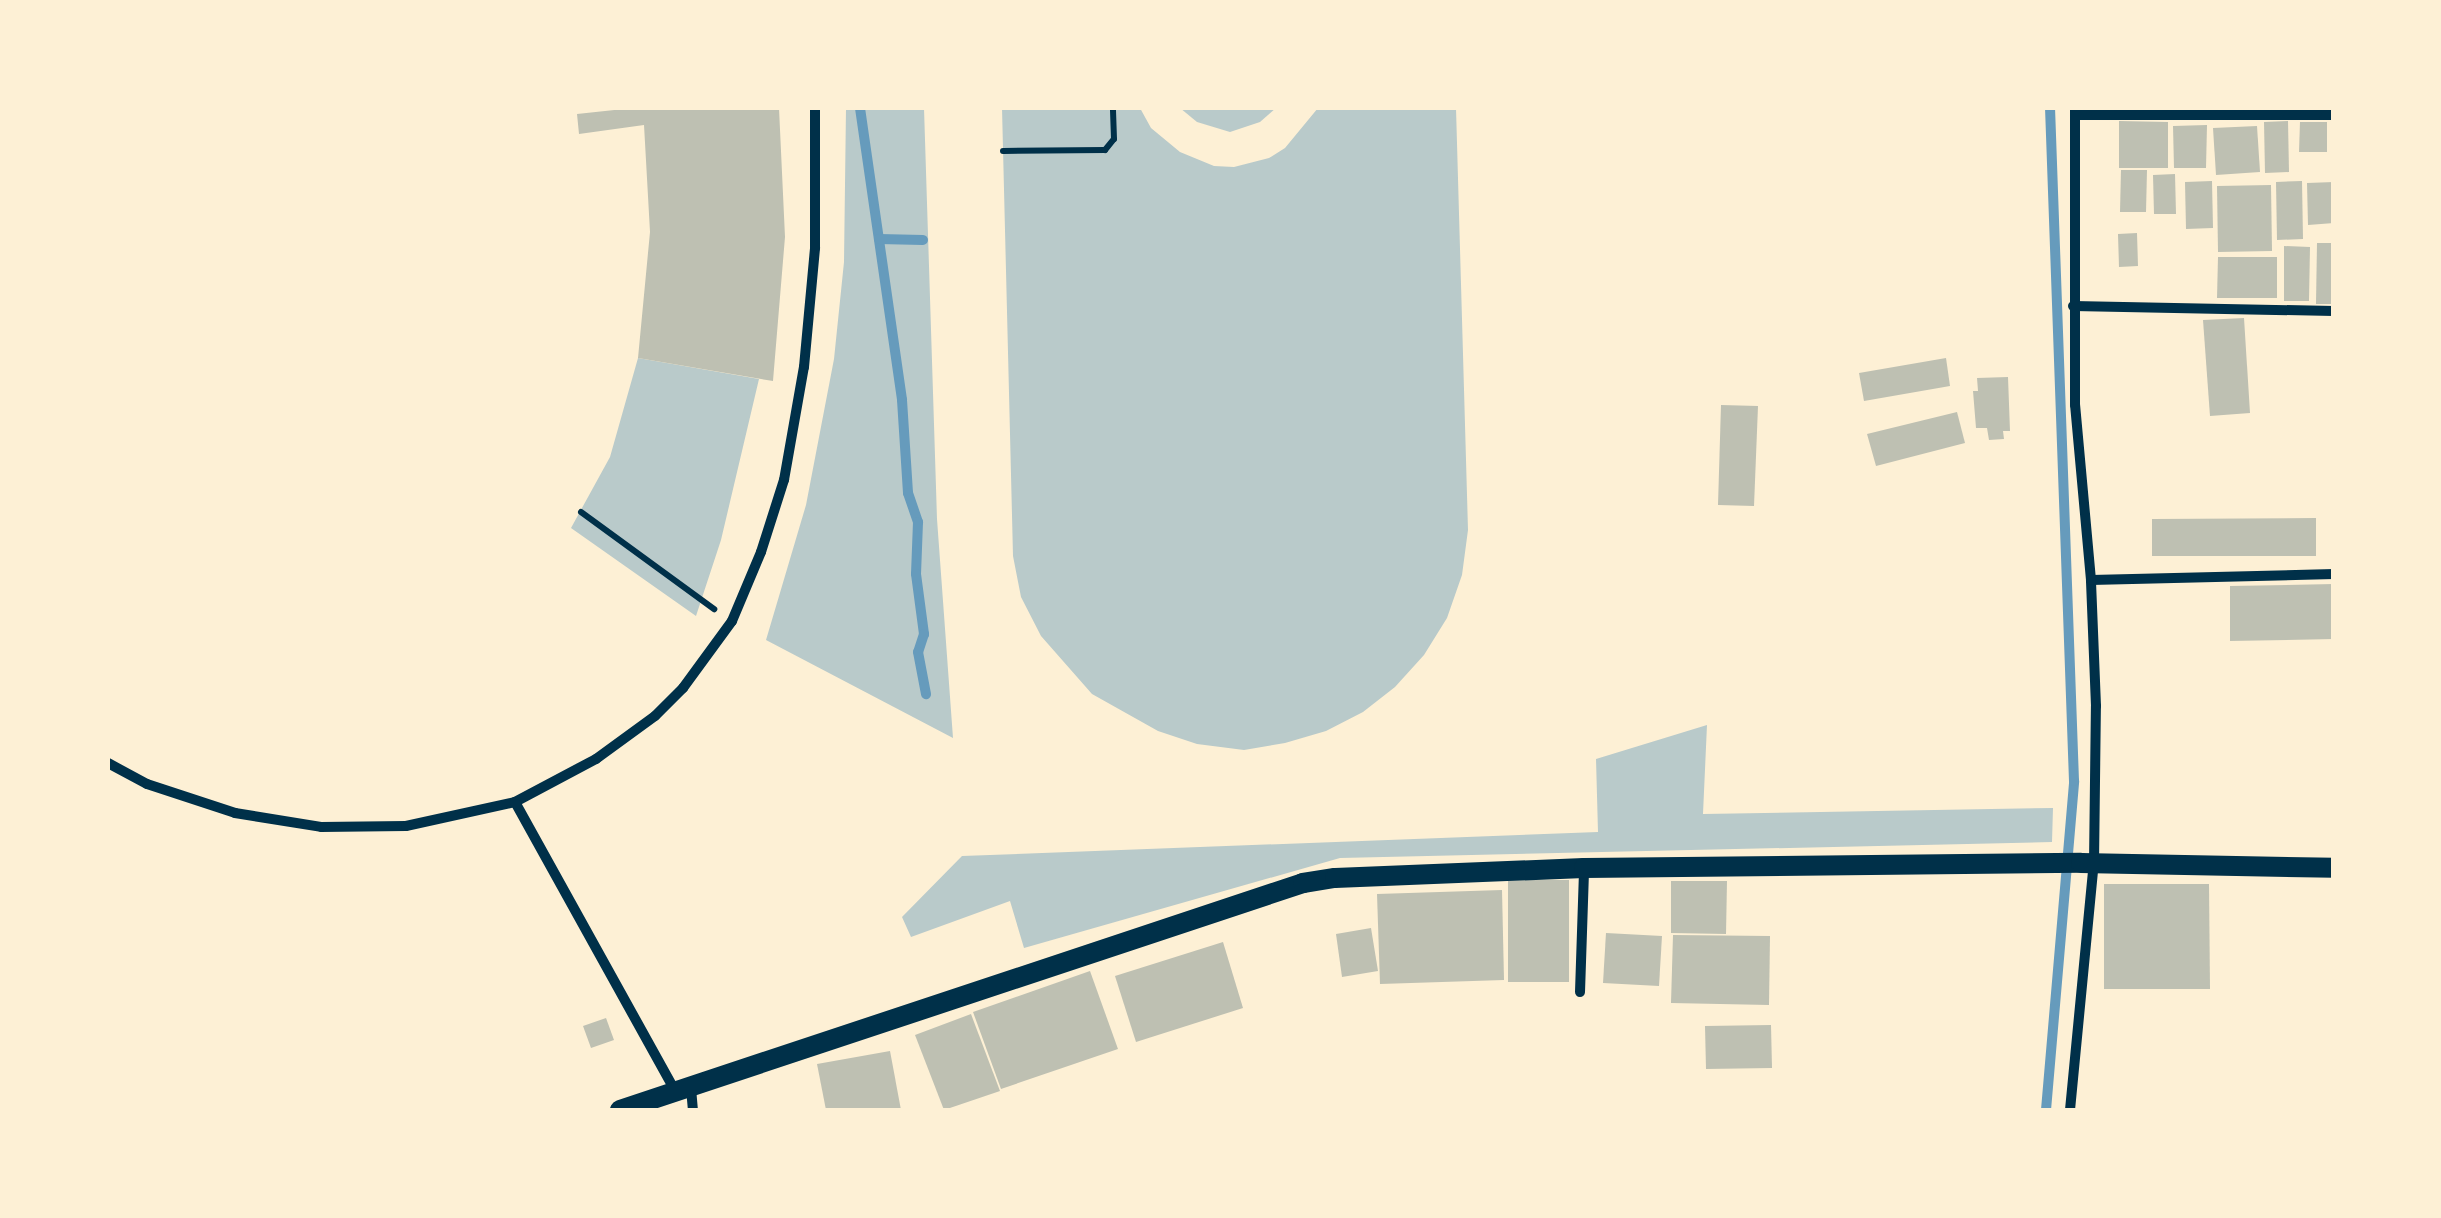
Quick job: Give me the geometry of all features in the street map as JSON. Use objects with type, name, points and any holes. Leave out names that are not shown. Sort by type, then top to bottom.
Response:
[{"type":"main road","points":[[620,1110],[1304,883],[1366,875],[1584,868],[2087,863],[2334,868]]},
{"type":"street","points":[[108,763],[192,801],[278,822],[321,827],[406,826],[515,802],[596,759],[654,716],[683,688],[732,621],[772,519],[798,404],[818,198],[815,108]]},
{"type":"street","points":[[2070,1110],[2096,706],[2091,580],[2075,405],[2075,111],[2334,115]]},
{"type":"street","points":[[2073,306],[2334,311]]},
{"type":"street","points":[[2091,580],[2334,574]]},
{"type":"street","points":[[515,802],[693,1110]]},
{"type":"street","points":[[1580,992],[1584,868]]},
{"type":"path","points":[[1003,152],[1104,150],[1114,139],[1113,108]]},
{"type":"path","points":[[581,512],[732,621]]},
{"type":"shaded area","points":[[846,108],[924,108],[937,519],[953,738],[766,640],[806,505],[834,359],[844,262]]},
{"type":"shaded area","points":[[1002,108],[1140,108],[1151,128],[1180,152],[1214,166],[1234,167],[1269,158],[1285,148],[1318,108],[1456,108],[1468,530],[1462,575],[1447,618],[1424,655],[1395,687],[1363,712],[1326,731],[1285,743],[1244,750],[1197,744],[1158,731],[1092,694],[1041,636],[1021,597],[1013,556]]},
{"type":"shaded area","points":[[1180,108],[1276,108],[1260,122],[1230,132],[1197,122]]},
{"type":"shaded area","points":[[638,358],[759,379],[721,540],[696,616],[571,528],[610,457]]},
{"type":"shaded area","points":[[1707,725],[1703,814],[2053,808],[2052,842],[1340,858],[1024,948],[1010,901],[911,937],[902,917],[962,856],[1598,832],[1596,759]]},
{"type":"building","points":[[633,108],[779,108],[785,237],[773,381],[638,358],[650,232],[644,125],[579,134],[577,114]]},
{"type":"building","points":[[2119,121],[2168,122],[2168,168],[2119,168]]},
{"type":"building","points":[[2288,121],[2289,172],[2265,173],[2264,122]]},
{"type":"building","points":[[2300,122],[2327,122],[2327,152],[2299,152]]},
{"type":"building","points":[[2207,125],[2206,168],[2174,168],[2173,126]]},
{"type":"building","points":[[2257,126],[2260,172],[2216,175],[2213,128]]},
{"type":"building","points":[[2121,170],[2147,170],[2146,212],[2120,212]]},
{"type":"building","points":[[2175,174],[2176,214],[2154,214],[2153,175]]},
{"type":"building","points":[[2212,181],[2213,228],[2186,229],[2185,182]]},
{"type":"building","points":[[2302,181],[2303,239],[2277,240],[2276,182]]},
{"type":"building","points":[[2334,182],[2334,223],[2308,225],[2307,183]]},
{"type":"building","points":[[2271,185],[2272,251],[2218,252],[2217,186]]},
{"type":"building","points":[[2137,233],[2138,266],[2119,267],[2118,234]]},
{"type":"building","points":[[2317,243],[2334,243],[2334,304],[2316,304]]},
{"type":"building","points":[[2284,246],[2310,247],[2309,301],[2284,301]]},
{"type":"building","points":[[2218,257],[2277,257],[2277,298],[2217,298]]},
{"type":"building","points":[[2244,318],[2250,413],[2210,416],[2203,320]]},
{"type":"building","points":[[1946,358],[1950,386],[1864,401],[1859,373]]},
{"type":"building","points":[[2008,377],[2010,431],[2003,431],[2004,439],[1989,440],[1987,428],[1976,428],[1973,391],[1978,391],[1977,378]]},
{"type":"building","points":[[1721,405],[1758,406],[1754,506],[1718,505]]},
{"type":"building","points":[[1957,412],[1965,443],[1876,466],[1867,434]]},
{"type":"building","points":[[2316,518],[2316,556],[2152,556],[2152,519]]},
{"type":"building","points":[[2334,584],[2334,639],[2230,641],[2230,586]]},
{"type":"building","points":[[1508,880],[1569,880],[1569,982],[1508,982]]},
{"type":"building","points":[[1671,881],[1727,881],[1726,934],[1671,933]]},
{"type":"building","points":[[2104,884],[2209,884],[2210,989],[2104,989]]},
{"type":"building","points":[[1502,890],[1504,980],[1380,984],[1377,894]]},
{"type":"building","points":[[1371,928],[1378,971],[1342,977],[1336,934]]},
{"type":"building","points":[[1606,933],[1662,936],[1659,986],[1603,983]]},
{"type":"building","points":[[1673,935],[1770,936],[1769,1005],[1671,1003]]},
{"type":"building","points":[[1223,942],[1243,1008],[1136,1042],[1115,976]]},
{"type":"building","points":[[1090,971],[1118,1049],[1001,1089],[973,1012]]},
{"type":"building","points":[[971,1014],[1000,1091],[944,1110],[915,1035]]},
{"type":"building","points":[[606,1018],[614,1040],[591,1048],[583,1026]]},
{"type":"building","points":[[1771,1025],[1772,1068],[1706,1069],[1705,1026]]},
{"type":"building","points":[[890,1051],[901,1110],[826,1110],[817,1064]]},
{"type":"waterway","points":[[860,108],[902,400],[908,493],[918,522],[916,574],[924,634],[918,652],[926,694]]},
{"type":"waterway","points":[[2046,1110],[2074,781],[2050,108]]},
{"type":"waterway","points":[[879,239],[923,240]]}]
